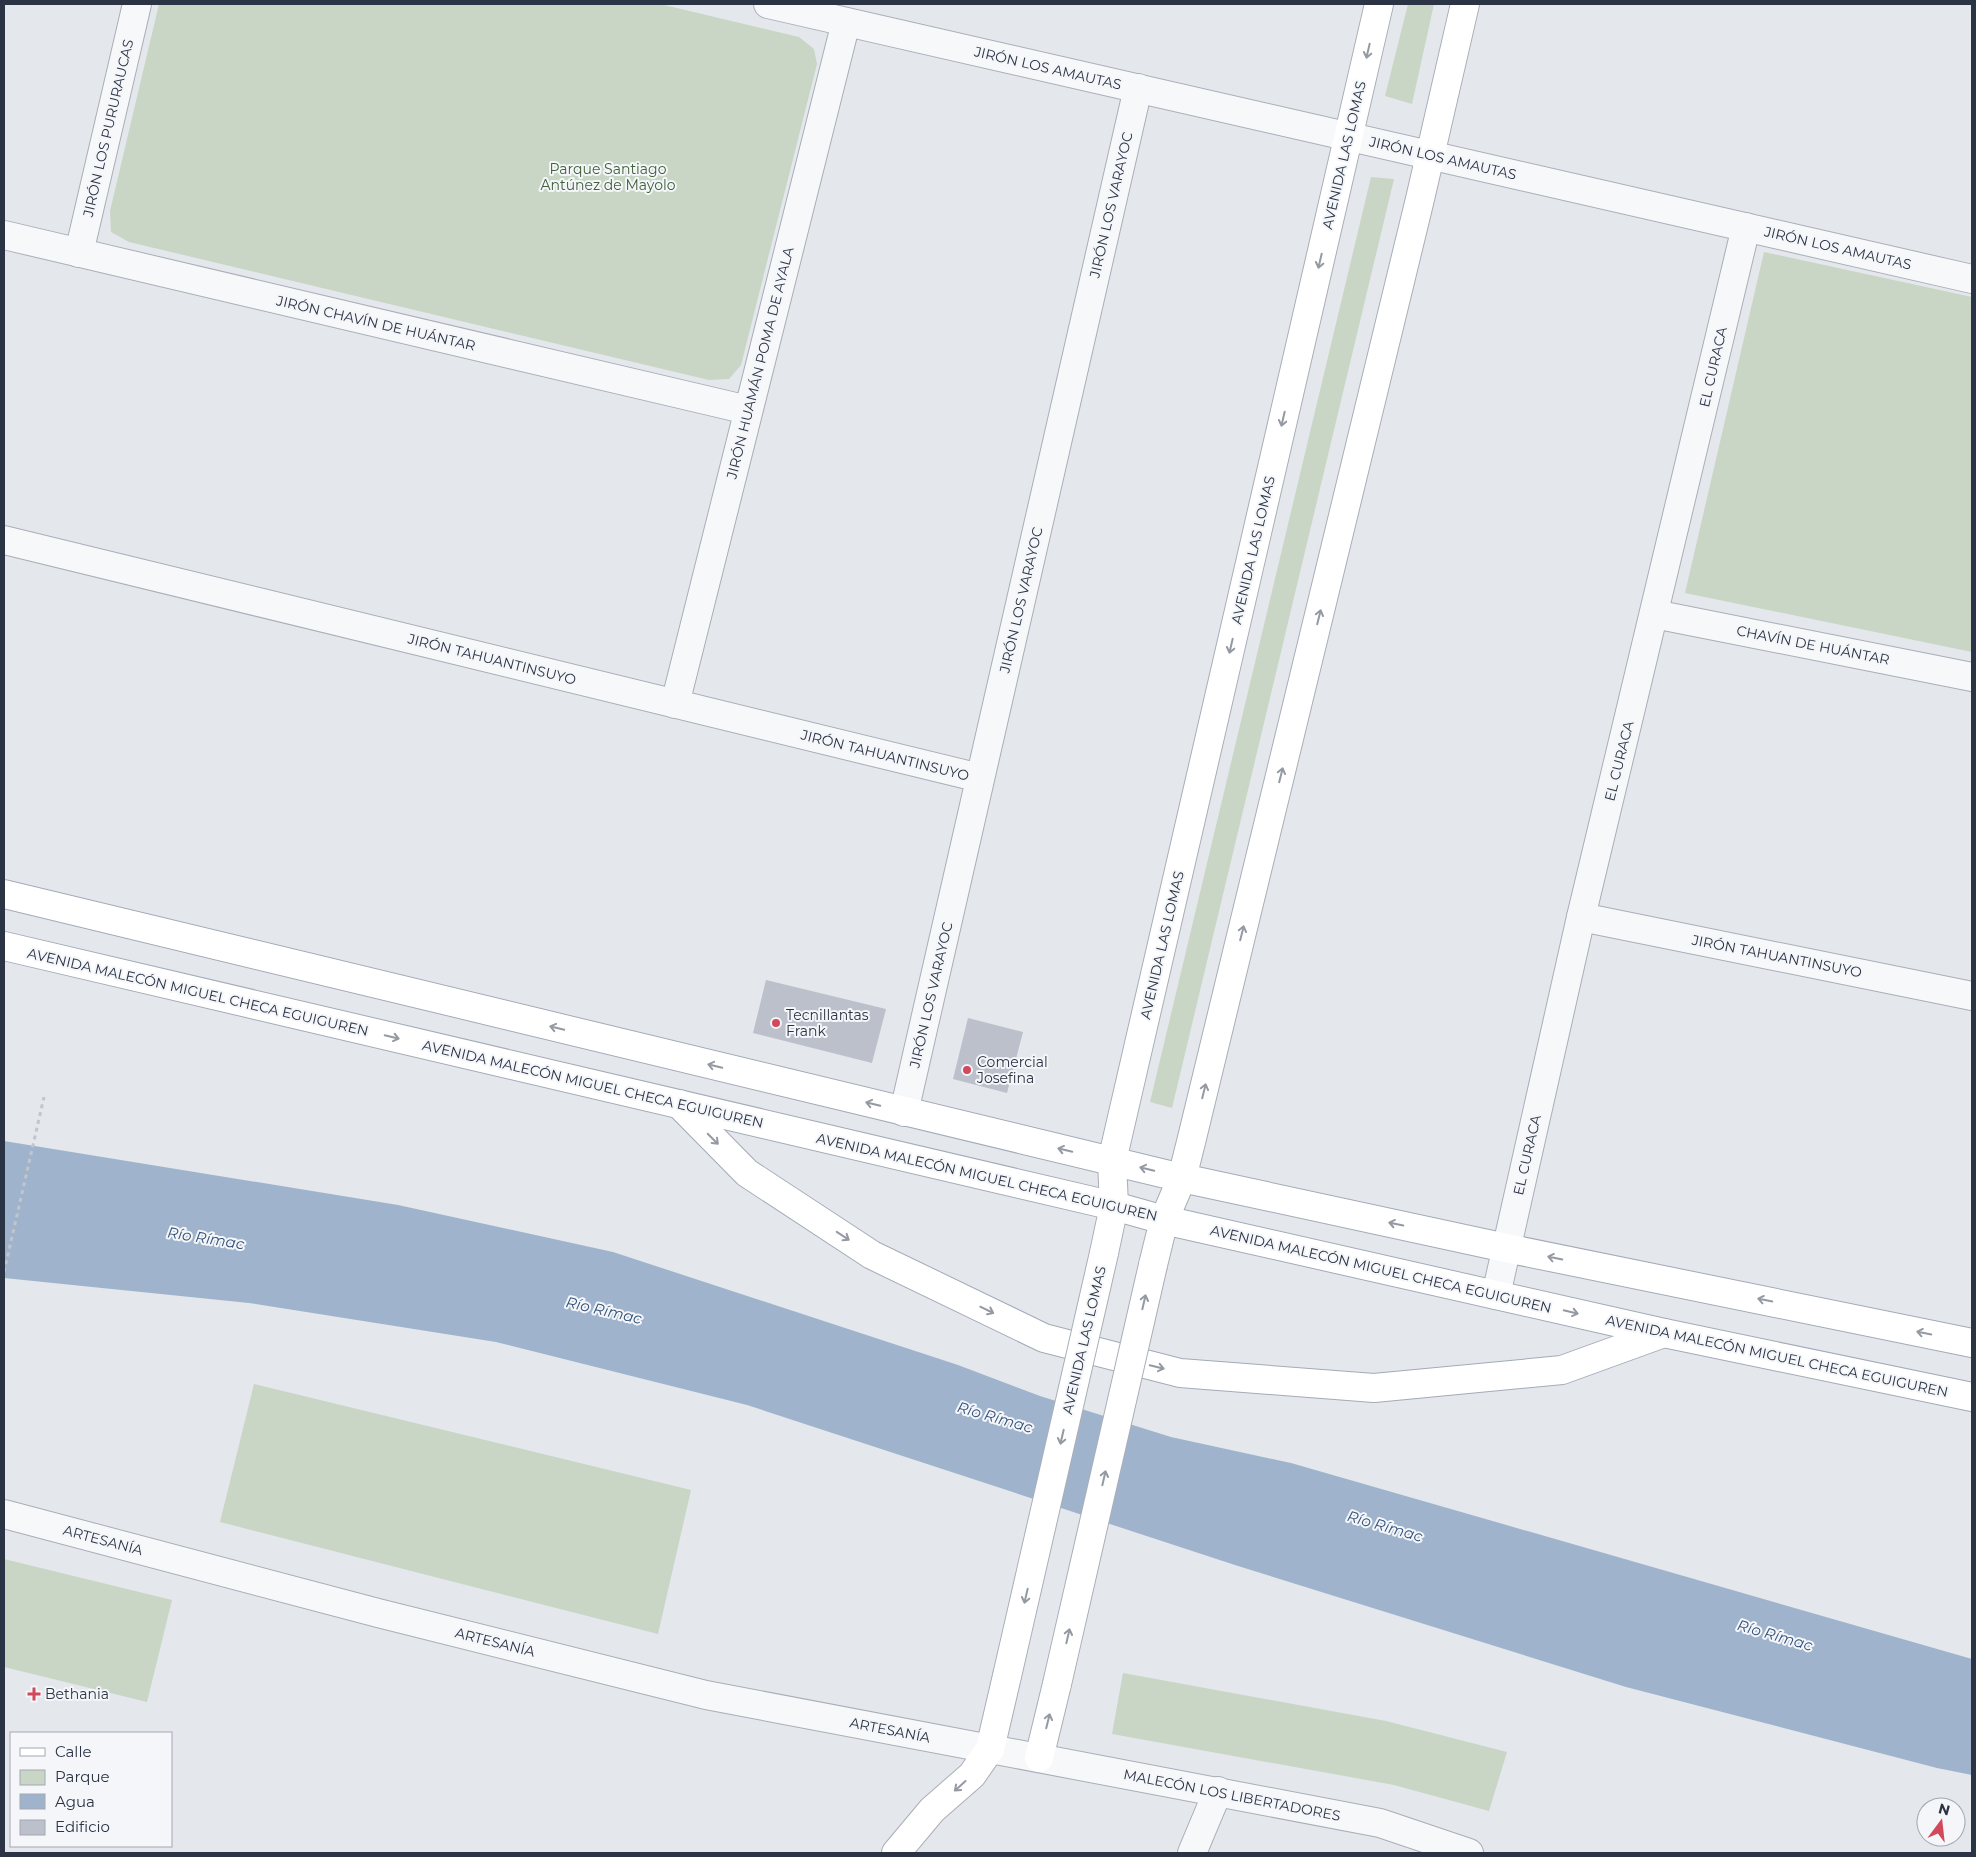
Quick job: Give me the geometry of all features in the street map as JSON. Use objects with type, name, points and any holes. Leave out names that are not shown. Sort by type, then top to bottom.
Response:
[{"type":"main road","name":"AVENIDA LAS LOMAS","points":[[896,1853],[932,1810],[972,1775],[990,1749],[1114,1206],[1112,1161],[1379,4]]},
{"type":"main road","points":[[1039,1758],[1058,1684],[1153,1265],[1164,1220],[1182,1178],[1431,155],[1465,4]]},
{"type":"main road","points":[[4,894],[1182,1178],[1506,1248],[1972,1342]]},
{"type":"main road","name":"AVENIDA MALECÓN MIGUEL CHECA EGUIGUREN","points":[[4,946],[1114,1206],[1164,1220],[1664,1333],[1972,1397]]},
{"type":"main road","points":[[679,1104],[747,1173],[872,1255],[1044,1338],[1180,1373],[1374,1388],[1562,1370],[1664,1333]]},
{"type":"street","name":"JIRÓN LOS PURURAUCAS","points":[[79,253],[137,4]]},
{"type":"street","name":"JIRÓN LOS AMAUTAS","points":[[768,4],[1972,279]]},
{"type":"street","name":"JIRÓN HUAMÁN POMA DE AYALA","points":[[675,704],[846,22]]},
{"type":"street","name":"JIRÓN LOS VARAYOC","points":[[904,1112],[1138,88]]},
{"type":"street","name":"EL CURACA","points":[[1496,1295],[1581,917],[1746,228]]},
{"type":"street","name":"JIRÓN CHAVÍN DE HUÁNTAR","points":[[4,235],[748,410]]},
{"type":"street","name":"JIRÓN TAHUANTINSUYO","points":[[4,540],[980,778]]},
{"type":"street","name":"CHAVÍN DE HUÁNTAR","points":[[1654,614],[1972,677]]},
{"type":"street","name":"JIRÓN TAHUANTINSUYO","points":[[1581,917],[1972,996]]},
{"type":"street","name":"ARTESANÍA","points":[[4,1514],[378,1613],[706,1695],[990,1749]]},
{"type":"street","name":"MALECÓN LOS LIBERTADORES","points":[[990,1749],[1380,1823],[1469,1853]]},
{"type":"street","points":[[1192,1853],[1218,1791]]},
{"type":"path","points":[[4,1272],[44,1097]]},
{"type":"green space","name":"Parque Santiago Antúnez de Mayolo","points":[[159,4],[660,4],[799,37],[814,49],[817,64],[741,365],[729,379],[709,380],[129,242],[111,232],[110,211]]},
{"type":"green space","points":[[1408,4],[1434,4],[1412,104],[1385,96]]},
{"type":"green space","points":[[1371,177],[1394,179],[1172,1108],[1150,1102]]},
{"type":"green space","points":[[1764,252],[1972,297],[1972,652],[1685,593]]},
{"type":"green space","points":[[254,1384],[691,1490],[658,1634],[220,1522]]},
{"type":"green space","points":[[4,1559],[172,1600],[147,1702],[4,1667]]},
{"type":"green space","points":[[1123,1673],[1386,1721],[1507,1752],[1489,1811],[1394,1785],[1112,1734]]},
{"type":"water","name":"Río Rímac","points":[[4,1141],[398,1205],[613,1252],[958,1365],[1040,1396],[1171,1437],[1291,1463],[1972,1659],[1972,1775],[1937,1768],[1626,1687],[1238,1566],[747,1405],[496,1342],[249,1303],[4,1278]]},
{"type":"building","points":[[766,980],[886,1009],[872,1063],[753,1033]]},
{"type":"building","points":[[968,1018],[1023,1032],[1007,1093],[953,1079]]},
{"type":"place","name":"Tecnillantas Frank","points":[[776,1023]]},
{"type":"place","name":"Comercial Josefina","points":[[967,1070]]},
{"type":"place","name":"Bethania","points":[[34,1694]]}]
